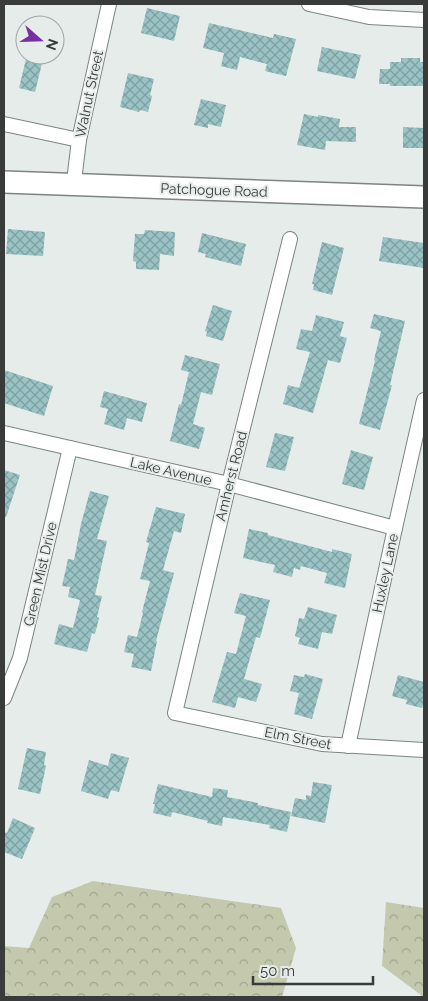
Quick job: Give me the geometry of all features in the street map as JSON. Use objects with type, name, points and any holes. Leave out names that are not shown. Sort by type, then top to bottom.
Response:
[{"type":"main road","name":"Patchogue Road","points":[[4,182],[424,197]]},
{"type":"street","name":"Walnut Street","points":[[76,185],[79,140],[109,4]]},
{"type":"street","points":[[309,4],[369,17],[424,20]]},
{"type":"street","points":[[4,124],[79,140]]},
{"type":"street","name":"Amherst Road","points":[[174,713],[290,239]]},
{"type":"street","name":"Huxley Lane","points":[[348,746],[424,400]]},
{"type":"street","name":"Lake Avenue","points":[[4,433],[229,484],[395,528]]},
{"type":"street","name":"Green Mist Drive","points":[[4,698],[20,658],[70,448]]},
{"type":"street","name":"Elm Street","points":[[174,713],[322,744],[424,750]]},
{"type":"green space","points":[[93,881],[281,908],[296,948],[282,997],[4,997],[4,946],[29,948],[52,897]]},
{"type":"green space","points":[[386,902],[424,908],[424,997],[421,997],[421,995],[382,966]]},
{"type":"building","points":[[147,8],[180,16],[174,41],[141,33]]},
{"type":"building","points":[[209,23],[273,38],[274,34],[296,39],[286,76],[265,71],[267,64],[240,57],[237,70],[221,66],[224,53],[203,48]]},
{"type":"building","points":[[322,47],[361,55],[355,79],[317,71]]},
{"type":"building","points":[[401,58],[420,58],[420,62],[424,62],[424,86],[390,86],[390,84],[379,84],[380,69],[390,69],[390,62],[401,62]]},
{"type":"building","points":[[25,65],[42,65],[35,92],[19,88]]},
{"type":"building","points":[[128,73],[154,79],[148,112],[140,110],[139,112],[120,107]]},
{"type":"building","points":[[201,99],[226,105],[221,127],[208,124],[208,128],[194,125]]},
{"type":"building","points":[[304,114],[340,119],[339,127],[356,127],[356,142],[326,141],[325,150],[297,145]]},
{"type":"building","points":[[403,127],[424,128],[424,148],[403,148]]},
{"type":"building","points":[[8,229],[45,232],[43,256],[6,254]]},
{"type":"building","points":[[145,230],[175,232],[174,256],[160,254],[159,270],[136,269],[136,262],[133,261],[135,234],[144,234]]},
{"type":"building","points":[[202,233],[246,244],[241,266],[205,257],[206,254],[198,252]]},
{"type":"building","points":[[383,237],[424,243],[424,268],[379,261]]},
{"type":"building","points":[[322,242],[344,248],[332,295],[313,290],[314,284],[312,284]]},
{"type":"building","points":[[213,305],[232,311],[223,341],[206,336],[207,332],[205,331]]},
{"type":"building","points":[[374,314],[405,321],[390,385],[392,385],[380,430],[359,424],[381,331],[370,328]]},
{"type":"building","points":[[316,315],[344,322],[340,336],[347,338],[340,363],[328,360],[313,413],[283,404],[288,385],[299,388],[310,352],[296,349],[301,329],[312,331]]},
{"type":"building","points":[[185,355],[220,364],[212,395],[201,392],[193,424],[205,428],[199,449],[170,441],[189,372],[181,370]]},
{"type":"building","points":[[4,370],[53,386],[44,416],[4,403]]},
{"type":"building","points":[[104,391],[147,403],[142,422],[127,418],[124,430],[104,424],[108,409],[100,407]]},
{"type":"building","points":[[275,433],[294,437],[285,471],[266,467]]},
{"type":"building","points":[[351,450],[373,457],[364,490],[342,484]]},
{"type":"building","points":[[4,470],[20,475],[6,517],[4,517]]},
{"type":"building","points":[[90,491],[109,496],[97,539],[107,541],[95,595],[102,596],[97,617],[99,618],[95,634],[92,633],[87,652],[54,644],[59,624],[73,628],[80,600],[68,597],[70,587],[62,586],[68,559],[74,560]]},
{"type":"building","points":[[156,507],[185,514],[181,533],[174,531],[163,570],[174,573],[156,641],[151,671],[131,667],[134,654],[124,652],[128,635],[137,637],[143,613],[150,581],[140,579],[149,543],[146,542]]},
{"type":"building","points":[[249,529],[332,552],[332,549],[352,554],[345,588],[324,583],[327,573],[301,566],[300,570],[294,568],[292,577],[273,572],[275,565],[243,558]]},
{"type":"building","points":[[240,593],[270,600],[260,638],[256,637],[244,679],[262,684],[256,702],[238,697],[235,708],[212,702],[227,652],[236,654],[246,616],[234,613]]},
{"type":"building","points":[[308,607],[337,615],[332,634],[322,632],[318,649],[298,644],[300,638],[295,636],[299,618],[304,619]]},
{"type":"building","points":[[305,674],[323,679],[312,719],[294,714],[299,693],[290,691],[294,675],[304,677]]},
{"type":"building","points":[[398,675],[424,682],[422,708],[406,704],[407,700],[392,696]]},
{"type":"building","points":[[27,748],[46,752],[44,765],[46,766],[40,794],[18,789]]},
{"type":"building","points":[[111,753],[129,758],[119,792],[111,790],[108,799],[81,791],[89,760],[108,766]]},
{"type":"building","points":[[313,782],[332,785],[325,823],[291,816],[295,798],[306,800],[306,795],[311,796]]},
{"type":"building","points":[[158,784],[212,797],[213,788],[228,790],[227,797],[291,812],[287,832],[269,828],[270,825],[223,817],[222,826],[172,812],[171,817],[153,813],[155,804],[153,804]]},
{"type":"building","points":[[13,818],[35,828],[22,859],[4,852],[4,832],[7,833]]}]
